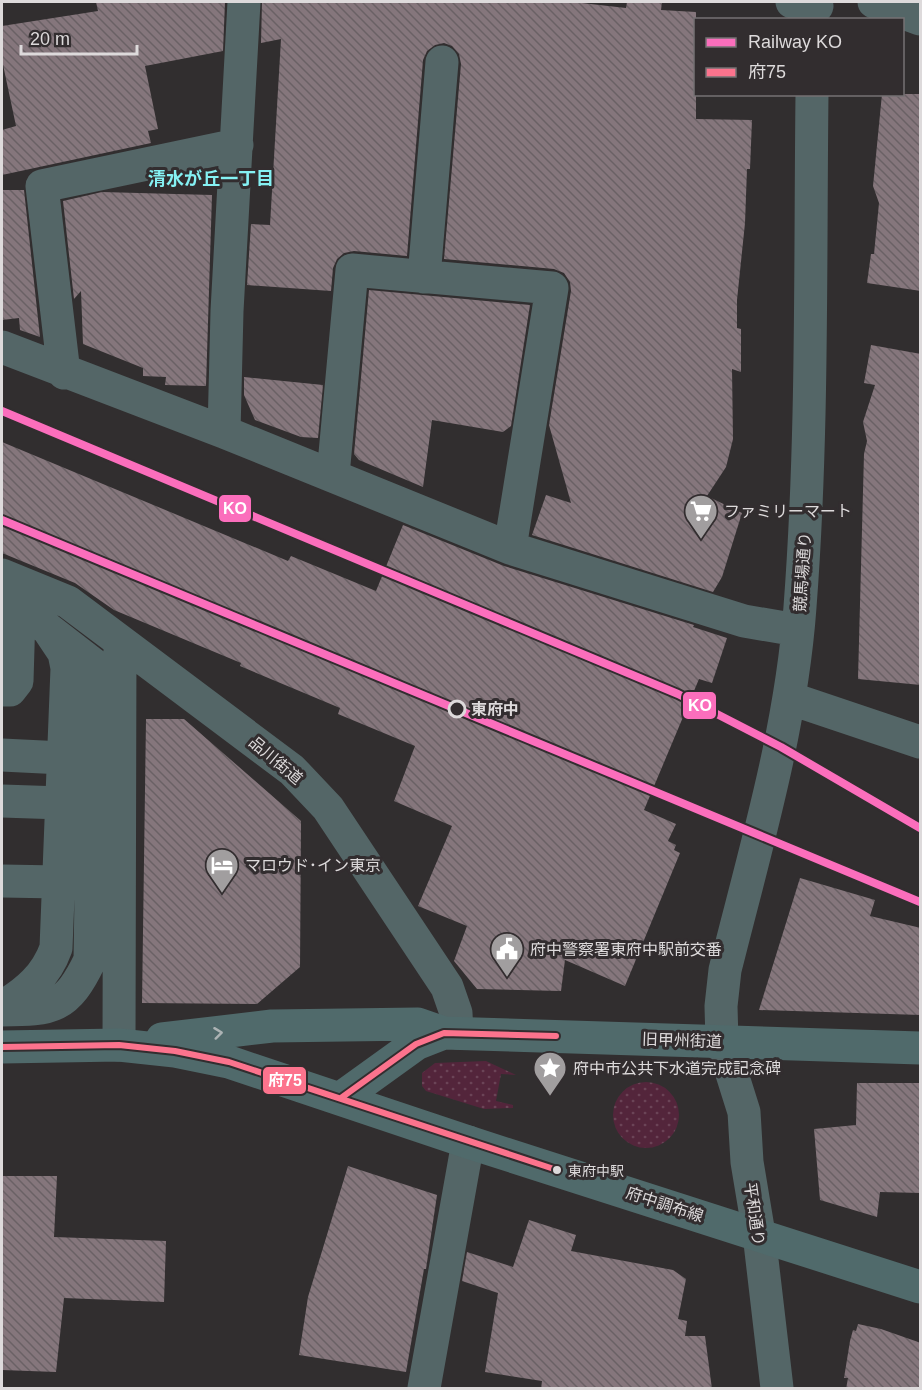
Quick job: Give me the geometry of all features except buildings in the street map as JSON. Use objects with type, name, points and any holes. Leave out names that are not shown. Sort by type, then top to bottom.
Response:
[{"type":"main road","points":[[2,1047],[119,1045],[272,1026],[418,1024],[451,1033]]},
{"type":"main road","name":"旧甲州街道","points":[[451,1033],[921,1048]]},
{"type":"main road","points":[[119,1045],[175,1051],[229,1062],[341,1098],[416,1044],[451,1033]]},
{"type":"main road","name":"府中調布線","points":[[341,1098],[468,1142],[921,1287]]},
{"type":"street","points":[[224,432],[227,311],[244,2]]},
{"type":"street","points":[[874,2],[921,19]]},
{"type":"street","points":[[424,277],[442,62]]},
{"type":"street","name":"競馬場通り","points":[[723,1042],[721,1006],[725,970],[781,747],[797,630],[806,501],[812,96]]},
{"type":"street","points":[[64,373],[42,186],[237,145]]},
{"type":"street","points":[[333,476],[352,270],[552,288],[510,548]]},
{"type":"street","points":[[2,347],[64,373],[224,432],[510,548],[744,621],[797,630]]},
{"type":"street","name":"品川街道","points":[[2,575],[68,602],[292,770],[328,808],[447,987],[456,1013],[451,1033]]},
{"type":"street","points":[[2,690],[10,690],[17,681],[20,614]]},
{"type":"street","points":[[20,614],[93,664],[107,700],[119,987],[119,1045]]},
{"type":"street","points":[[2,1009],[38,981],[51,964],[56,948],[67,668],[64,653],[54,636],[20,614]]},
{"type":"street","points":[[2,1009],[52,1006],[73,993],[90,960],[107,700],[120,642]]},
{"type":"street","points":[[789,698],[921,742]]},
{"type":"street","points":[[2,755],[63,759]]},
{"type":"street","points":[[2,801],[61,815]]},
{"type":"street","points":[[2,824],[61,815]]},
{"type":"street","points":[[2,880],[59,882]]},
{"type":"street","points":[[90,960],[119,987]]},
{"type":"street","name":"平和通り","points":[[723,1042],[744,1112],[747,1162],[759,1234],[777,1389]]},
{"type":"street","points":[[424,1389],[468,1142]]},
{"type":"shaded area","points":[[486,1061],[516,1075],[501,1074],[496,1101],[513,1105],[513,1108],[484,1109],[426,1091],[422,1086],[422,1073],[435,1063]]},
{"type":"shaded area","points":[[639,1082],[653,1082],[665,1087],[674,1096],[679,1115],[677,1128],[670,1139],[653,1148],[639,1148],[627,1143],[618,1134],[613,1122],[613,1108],[618,1096],[627,1087]]},
{"type":"rail line","name":"KO","points":[[2,411],[678,694],[781,747],[920,828]]},
{"type":"rail line","name":"KO","points":[[2,520],[920,902]]},
{"type":"transit line","name":"府75","points":[[341,1098],[416,1044],[444,1033],[556,1036]]},
{"type":"transit line","name":"府75","points":[[2,1047],[119,1045],[175,1051],[229,1062],[557,1170]]},
{"type":"place","name":"ファミリーマート","points":[[701,540]]},
{"type":"place","name":"東府中","points":[[457,709]]},
{"type":"place","name":"マロウド･イン東京","points":[[222,894]]},
{"type":"place","name":"府中警察署東府中駅前交番","points":[[507,978]]},
{"type":"place","name":"府中市公共下水道完成記念碑","points":[[550,1097]]},
{"type":"place","name":"東府中駅","points":[[557,1170]]},
{"type":"district","name":"清水が丘一丁目","points":[[211,179]]}]
